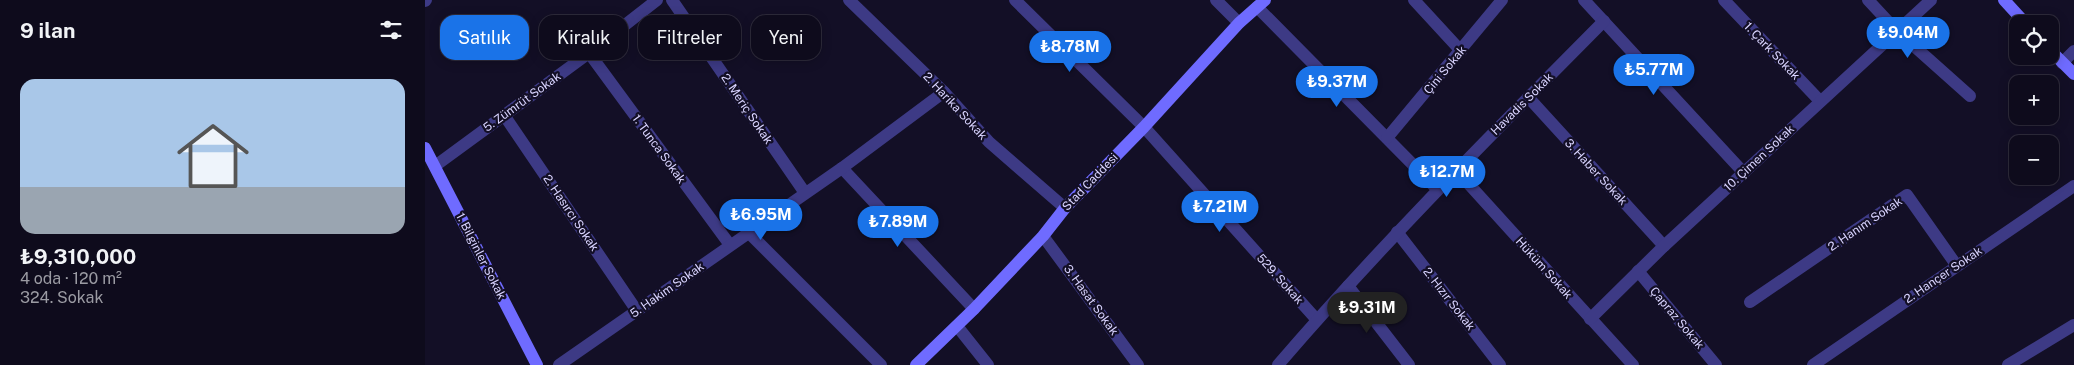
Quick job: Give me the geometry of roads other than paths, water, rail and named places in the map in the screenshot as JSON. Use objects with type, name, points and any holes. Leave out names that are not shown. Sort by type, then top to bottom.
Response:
[{"type":"street","name":"5. Zümrüt Sokak","points":[[628,23],[657,0]]},
{"type":"street","name":"2. Meriç Sokak","points":[[672,0],[805,193]]},
{"type":"street","name":"2. Harika Sokak","points":[[849,0],[944,92],[989,142],[1065,208]]},
{"type":"street","name":"529. Sokak","points":[[1015,0],[1144,127],[1317,320]]},
{"type":"street","points":[[1216,0],[1239,24]]},
{"type":"street","points":[[1414,0],[1461,51]]},
{"type":"street","name":"Çini Sokak","points":[[1387,138],[1502,0]]},
{"type":"street","points":[[1584,0],[1744,173]]},
{"type":"street","name":"1. Çark Sokak","points":[[1724,0],[1821,101]]},
{"type":"street","points":[[1868,0],[1897,30],[1970,96]]},
{"type":"street","name":"10. Çimen Sokak","points":[[1590,319],[1664,246],[1931,0]]},
{"type":"street","points":[[2004,0],[2018,15]]},
{"type":"street","name":"Stad Caddesi","points":[[916,365],[974,309],[1043,236],[1065,208],[1261,3]]},
{"type":"street","points":[[1261,3],[1437,189]]},
{"type":"street","name":"Havadis Sokak","points":[[1279,365],[1317,320],[1437,189],[1604,21]]},
{"type":"street","points":[[2062,63],[2074,51]]},
{"type":"street","name":"5. Zümrüt Sokak","points":[[435,166],[580,60]]},
{"type":"street","name":"1. Tunca Sokak","points":[[594,60],[729,245]]},
{"type":"street","points":[[2059,60],[2074,74]]},
{"type":"street","name":"5. Hakim Sokak","points":[[559,365],[842,168],[944,92]]},
{"type":"street","name":"3. Haber Sokak","points":[[1528,98],[1664,246]]},
{"type":"street","name":"2. Hasırcı Sokak","points":[[505,116],[637,311]]},
{"type":"street","name":"1. Bilginler Sokak","points":[[425,148],[532,363]]},
{"type":"street","points":[[842,168],[974,309]]},
{"type":"street","name":"Hüküm Sokak","points":[[1456,170],[1633,365]]},
{"type":"street","name":"2. Hançer Sokak","points":[[1813,365],[2074,186]]},
{"type":"street","name":"2. Hanım Sokak","points":[[1750,302],[1907,195],[1957,266]]},
{"type":"street","points":[[748,232],[881,365]]},
{"type":"street","name":"2. Hızır Sokak","points":[[1397,232],[1500,365]]},
{"type":"street","name":"3. Hasat Sokak","points":[[1043,236],[1138,365]]},
{"type":"street","name":"Çapraz Sokak","points":[[1638,271],[1716,365]]},
{"type":"street","points":[[1348,286],[1409,365]]},
{"type":"street","points":[[2008,365],[2074,325]]},
{"type":"street","points":[[957,326],[988,365]]}]
